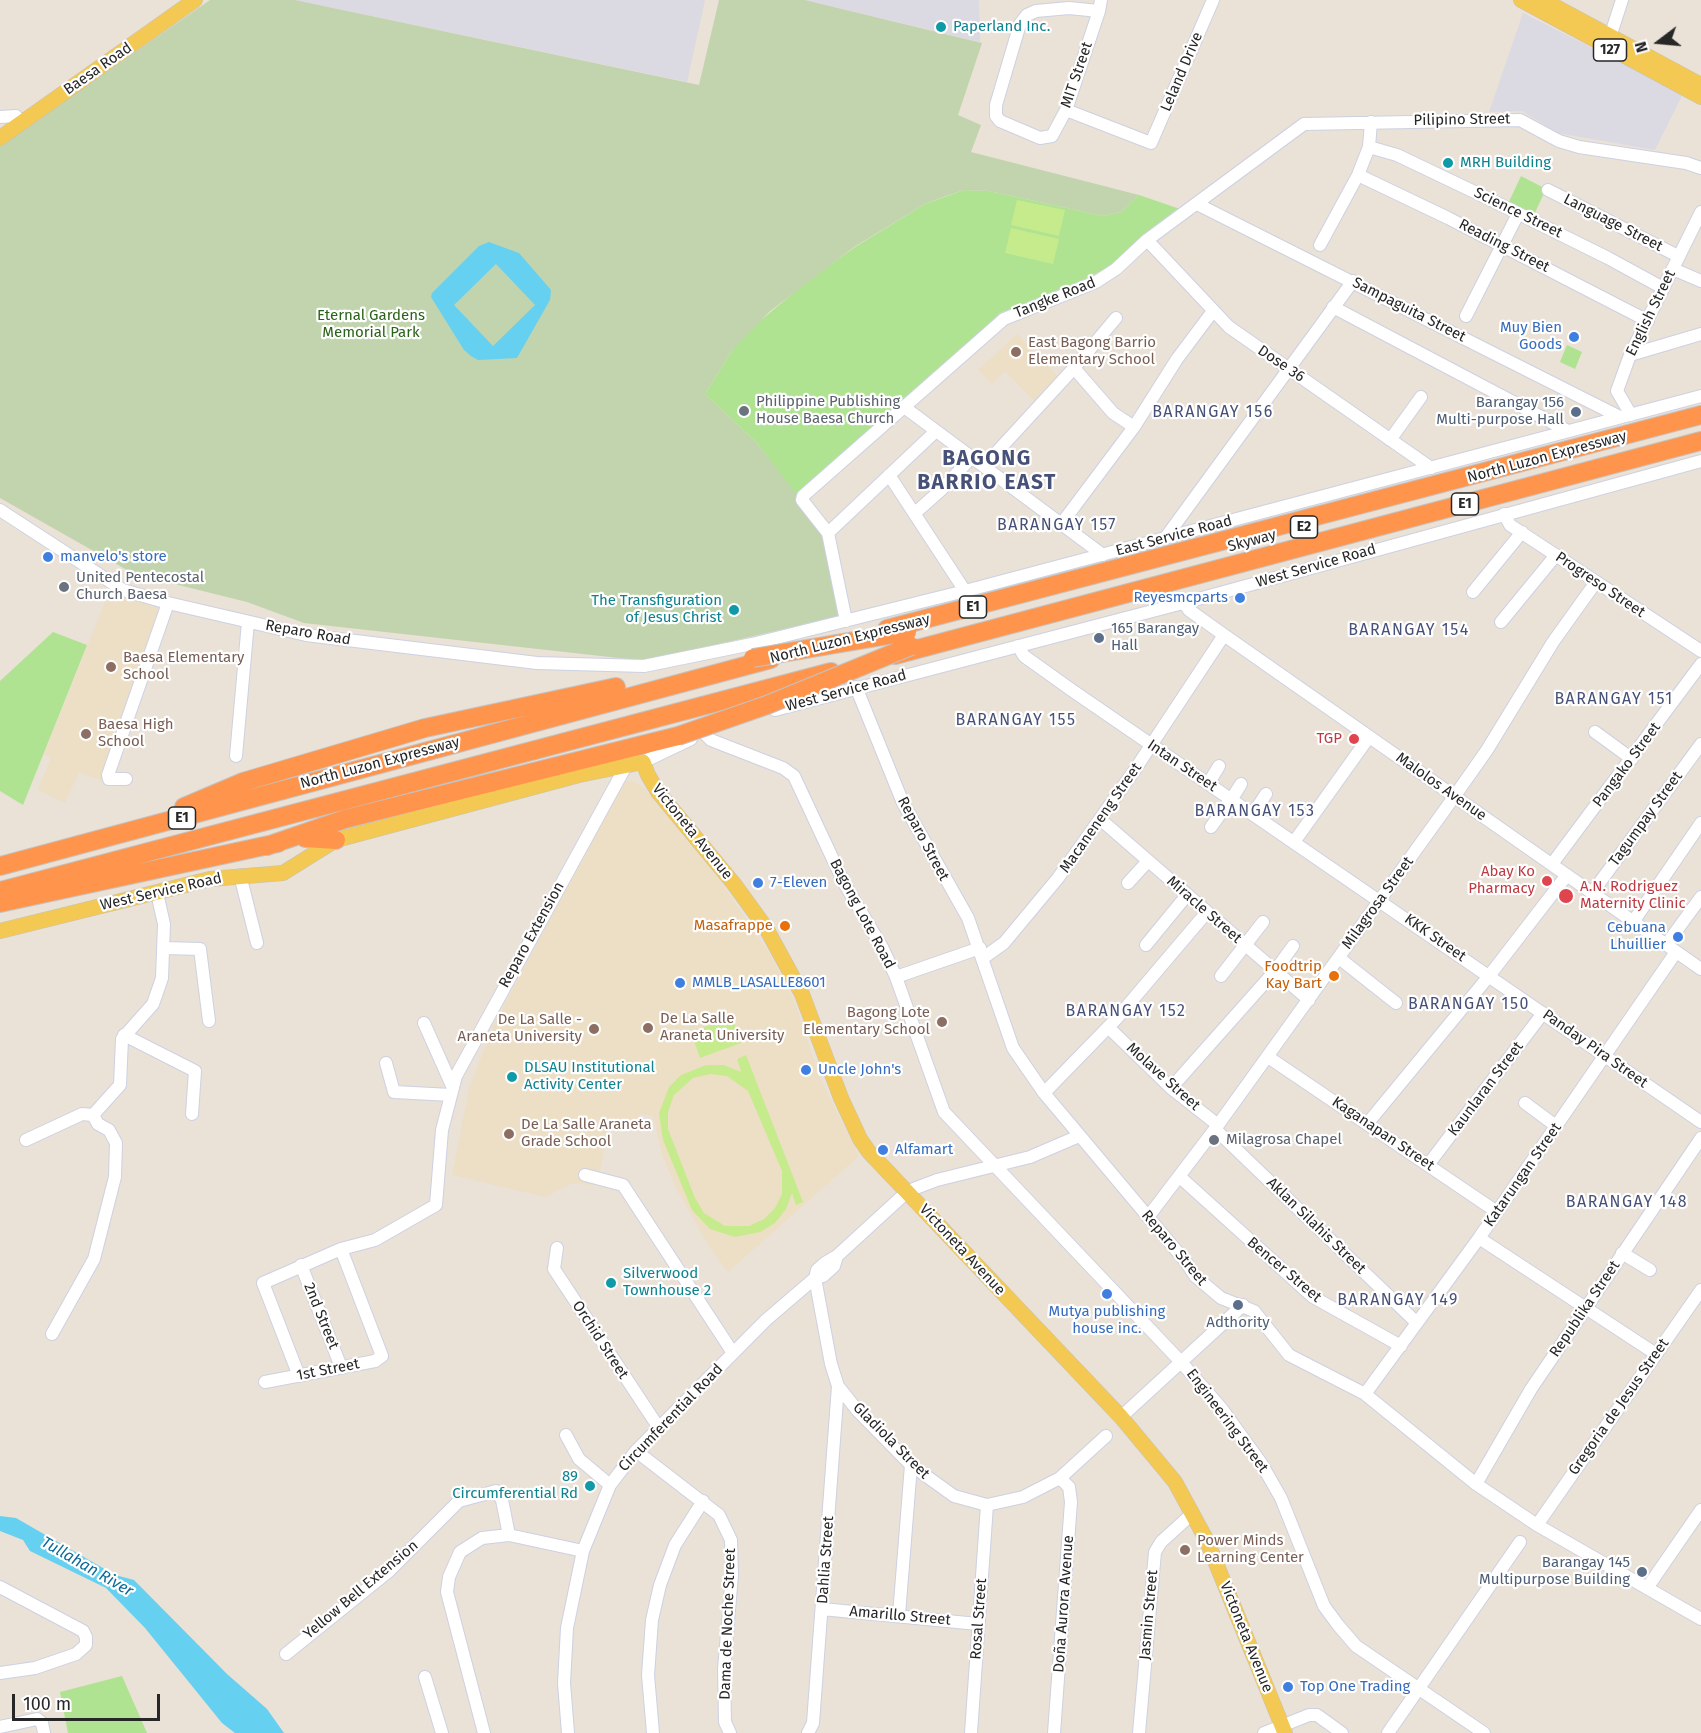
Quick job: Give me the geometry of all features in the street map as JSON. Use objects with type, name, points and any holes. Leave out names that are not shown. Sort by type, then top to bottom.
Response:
[{"type":"highway","name":"Skyway","points":[[909,639],[1701,418]]},
{"type":"highway","name":"North Luzon Expressway","points":[[0,866],[626,696],[1198,550],[1701,418]]},
{"type":"highway","name":"Skyway","points":[[909,639],[1701,436]]},
{"type":"highway","name":"North Luzon Expressway","points":[[0,891],[1701,441]]},
{"type":"highway","points":[[119,835],[243,782],[425,728],[753,658],[909,639]]},
{"type":"highway","points":[[267,846],[345,819],[678,736],[767,705],[909,639]]},
{"type":"highway","points":[[0,903],[267,846],[317,837],[336,840]]},
{"type":"main road","name":"Baesa Road","points":[[0,138],[195,0]]},
{"type":"main road","name":"127","points":[[1521,0],[1701,97]]},
{"type":"main road","name":"127","points":[[1543,0],[1701,85]]},
{"type":"main road","name":"West Service Road","points":[[0,931],[210,879],[240,875],[270,876],[283,873],[336,840],[627,764],[643,762]]},
{"type":"main road","name":"Victoneta Avenue","points":[[643,762],[658,792],[735,884],[766,928],[802,994],[841,1098],[860,1139],[1013,1306],[1121,1417],[1168,1473],[1207,1540],[1283,1729]]},
{"type":"street","name":"Leland Drive","points":[[1066,110],[1151,143],[1213,0]]},
{"type":"street","points":[[1610,37],[1622,0]]},
{"type":"street","name":"MIT Street","points":[[1100,5],[1066,110],[1052,136],[1040,138],[999,121],[996,116],[996,105],[1020,24],[1027,15],[1036,11],[1100,5]]},
{"type":"street","points":[[0,117],[16,116],[21,123]]},
{"type":"street","name":"Pilipino Street","points":[[1322,122],[1520,120],[1559,141],[1579,147],[1686,163],[1701,168]]},
{"type":"street","name":"Tangke Road","points":[[828,533],[802,500],[803,496],[1004,319],[1096,282],[1116,269],[1147,240],[1297,128],[1304,124],[1322,122]]},
{"type":"street","points":[[1320,245],[1358,175],[1369,147],[1371,122]]},
{"type":"street","name":"Science Street","points":[[1369,147],[1397,155],[1608,258],[1663,288]]},
{"type":"street","name":"Reading Street","points":[[1358,175],[1648,321]]},
{"type":"street","name":"Language Street","points":[[1548,190],[1678,256]]},
{"type":"street","name":"Sampaguita Street","points":[[1197,204],[1626,416]]},
{"type":"street","name":"English Street","points":[[1626,416],[1617,391],[1630,355],[1701,212]]},
{"type":"street","points":[[1466,316],[1518,214]]},
{"type":"street","name":"Dose 36","points":[[1147,240],[1213,311],[1244,339],[1431,468]]},
{"type":"street","points":[[1673,269],[1701,280]]},
{"type":"street","points":[[1166,537],[1353,281]]},
{"type":"street","points":[[1334,307],[1568,431]]},
{"type":"street","points":[[1062,523],[1134,428],[1178,359],[1213,311]]},
{"type":"street","points":[[984,466],[1074,369],[1116,318]]},
{"type":"street","points":[[1630,355],[1701,334]]},
{"type":"street","points":[[1074,369],[1113,413],[1134,428]]},
{"type":"street","name":"East Service Road","points":[[644,666],[752,645],[964,591],[1701,396]]},
{"type":"street","points":[[1390,440],[1421,397]]},
{"type":"street","points":[[904,407],[1103,555]]},
{"type":"street","points":[[846,621],[828,533],[936,431]]},
{"type":"street","points":[[915,513],[942,489],[972,457]]},
{"type":"street","name":"West Service Road","points":[[643,762],[705,734],[762,714],[856,687],[1184,603],[1701,461]]},
{"type":"street","points":[[889,475],[964,591]]},
{"type":"street","name":"Reparo Road","points":[[0,510],[123,590],[168,603],[306,635],[537,663],[644,666]]},
{"type":"street","name":"Progreso Street","points":[[1504,514],[1508,522],[1522,532],[1701,651]]},
{"type":"street","points":[[1473,592],[1522,532]]},
{"type":"street","points":[[1501,622],[1556,555]]},
{"type":"street","name":"Milagrosa Street","points":[[1148,1217],[1268,1057],[1454,797],[1487,750],[1539,664],[1596,582]]},
{"type":"street","points":[[126,779],[109,779],[108,775],[168,603]]},
{"type":"street","name":"Malolos Avenue","points":[[1184,603],[1189,610],[1224,635],[1701,969]]},
{"type":"street","points":[[236,756],[248,622]]},
{"type":"street","name":"Macaneneng Street","points":[[896,977],[982,953],[1004,943],[1028,918],[1100,819],[1224,635]]},
{"type":"street","name":"Intan Street","points":[[1018,646],[1024,656],[1380,901]]},
{"type":"street","name":"Pangako Street","points":[[1552,864],[1701,664]]},
{"type":"street","name":"Reparo Street","points":[[856,687],[903,803],[968,918],[1013,1048],[1044,1093],[1207,1288],[1239,1309],[1262,1320],[1289,1355],[1365,1394],[1476,1484],[1537,1525],[1701,1619]]},
{"type":"street","points":[[1595,732],[1632,759]]},
{"type":"street","name":"Bagong Lote Road","points":[[705,734],[711,740],[783,768],[794,776],[844,883],[882,946],[896,977],[940,1105],[995,1166]]},
{"type":"street","points":[[1294,842],[1369,737]]},
{"type":"street","name":"Tagumpay Street","points":[[1592,893],[1701,744]]},
{"type":"street","name":"Reparo Extension","points":[[299,1376],[263,1283],[301,1264],[375,1239],[436,1205],[442,1130],[452,1092],[472,1043],[627,764]]},
{"type":"street","points":[[1208,784],[1219,766]]},
{"type":"street","points":[[1211,827],[1241,784]]},
{"type":"street","points":[[1253,814],[1266,794]]},
{"type":"street","name":"Miracle Street","points":[[1100,819],[1309,1000]]},
{"type":"street","points":[[1633,922],[1701,823]]},
{"type":"street","points":[[1128,883],[1148,861]]},
{"type":"street","points":[[240,875],[257,943]]},
{"type":"street","points":[[1367,1124],[1489,976],[1567,875]]},
{"type":"street","points":[[93,1115],[120,1085],[124,1035],[153,1004],[162,978],[164,924],[158,893]]},
{"type":"street","points":[[1146,945],[1187,895]]},
{"type":"street","name":"Katarungan Street","points":[[1365,1394],[1479,1238],[1605,1056],[1701,897]]},
{"type":"street","name":"KKK Street","points":[[1380,901],[1489,976]]},
{"type":"street","points":[[1044,1093],[1108,1027],[1207,912]]},
{"type":"street","points":[[1221,976],[1263,922]]},
{"type":"street","points":[[1172,1088],[1275,971],[1293,946]]},
{"type":"street","points":[[164,948],[200,949],[209,1021]]},
{"type":"street","points":[[1339,958],[1396,1003]]},
{"type":"street","name":"Panday Pira Street","points":[[1489,976],[1701,1122]]},
{"type":"street","name":"Kaunlaran Street","points":[[1428,1165],[1543,1013]]},
{"type":"street","points":[[386,1063],[394,1092],[452,1092],[424,1023]]},
{"type":"street","name":"Molave Street","points":[[1108,1027],[1217,1127]]},
{"type":"street","points":[[124,1035],[195,1071],[192,1114]]},
{"type":"street","name":"Kaganapan Street","points":[[1268,1057],[1497,1212]]},
{"type":"street","points":[[1525,1103],[1556,1126]]},
{"type":"street","points":[[26,1140],[82,1114],[93,1115]]},
{"type":"street","points":[[52,1334],[94,1259],[115,1177],[116,1143],[109,1130],[98,1124],[93,1115]]},
{"type":"street","name":"Aklan Silahis Street","points":[[1217,1127],[1417,1323]]},
{"type":"street","name":"Circumferential Road","points":[[568,1733],[565,1656],[567,1628],[583,1551],[610,1485],[636,1451],[733,1353],[815,1278],[823,1276],[834,1266],[837,1256],[908,1191],[937,1180],[1030,1157],[1079,1136]]},
{"type":"street","name":"Republika Street","points":[[1476,1484],[1531,1389],[1701,1138]]},
{"type":"street","name":"Engineering Street","points":[[995,1166],[1181,1362],[1261,1462],[1281,1498],[1324,1606],[1356,1646],[1484,1733]]},
{"type":"street","points":[[585,1175],[622,1185],[733,1353]]},
{"type":"street","name":"Bencer Street","points":[[1180,1177],[1238,1232],[1313,1297],[1401,1346]]},
{"type":"street","points":[[1479,1238],[1656,1354]]},
{"type":"street","name":"Orchid Street","points":[[557,1248],[554,1269],[659,1428]]},
{"type":"street","name":"1st Street","points":[[265,1382],[375,1361],[382,1356],[342,1249]]},
{"type":"street","points":[[1622,1253],[1650,1270]]},
{"type":"street","name":"2nd Street","points":[[301,1264],[341,1367]]},
{"type":"street","name":"Gladiola Street","points":[[815,1278],[831,1364],[838,1386],[857,1410],[911,1465],[954,1496],[987,1505],[1023,1497],[1060,1478],[1106,1436]]},
{"type":"street","name":"Gregoria de Jesus Street","points":[[1537,1525],[1656,1354],[1696,1308],[1701,1290]]},
{"type":"street","points":[[1121,1417],[1239,1309]]},
{"type":"street","name":"Dahlia Street","points":[[808,1733],[813,1723],[838,1386]]},
{"type":"street","points":[[566,1435],[579,1460],[610,1485]]},
{"type":"street","name":"Dama de Noche Street","points":[[636,1451],[703,1501],[727,1527],[732,1548],[724,1669],[725,1722],[730,1733]]},
{"type":"street","points":[[899,1615],[911,1465]]},
{"type":"street","name":"Doña Aurora Avenue","points":[[1054,1733],[1071,1502],[1068,1487],[1060,1478]]},
{"type":"street","name":"Yellow Bell Extension","points":[[286,1654],[389,1571],[459,1501],[496,1491],[502,1500],[509,1535]]},
{"type":"street","points":[[652,1733],[648,1676],[652,1620],[660,1585],[675,1545],[703,1501]]},
{"type":"street","name":"Rosal Street","points":[[971,1733],[987,1505]]},
{"type":"street","points":[[1647,1588],[1701,1510]]},
{"type":"street","name":"Jasmin Street","points":[[1139,1733],[1155,1552],[1161,1542],[1193,1513]]},
{"type":"street","points":[[484,1733],[449,1605],[449,1577],[456,1559],[466,1546],[482,1538],[509,1535],[583,1551]]},
{"type":"street","points":[[1388,1733],[1520,1542]]},
{"type":"street","points":[[0,1587],[83,1631],[86,1645],[76,1654],[35,1668],[0,1673]]},
{"type":"street","name":"Amarillo Street","points":[[822,1609],[978,1623]]},
{"type":"street","points":[[425,1677],[441,1733]]},
{"type":"street","points":[[1264,1733],[1283,1729],[1309,1715],[1317,1716],[1342,1733]]},
{"type":"street","points":[[6,1729],[37,1719],[42,1722],[44,1733]]},
{"type":"shaded area","points":[[295,0],[705,0],[687,82]]},
{"type":"shaded area","name":"Paperland Inc.","points":[[805,0],[979,0],[980,42]]},
{"type":"shaded area","points":[[1523,13],[1683,94],[1655,150],[1558,133],[1522,111],[1489,112]]},
{"type":"shaded area","name":"East Bagong Barrio Elementary School","points":[[1017,334],[1060,379],[1037,404],[1005,371],[992,384],[978,370]]},
{"type":"shaded area","points":[[111,587],[165,604],[105,782],[79,772],[65,803],[38,790],[51,758],[44,754]]},
{"type":"shaded area","name":"De La Salle Araneta University","points":[[632,781],[643,787],[711,868],[770,954],[794,1000],[819,1076],[859,1156],[728,1272],[708,1245],[675,1186],[662,1154],[653,1116],[640,1114],[638,1126],[610,1121],[597,1186],[573,1183],[545,1197],[452,1175],[469,1089],[494,1024],[624,782]]},
{"type":"green space","name":"Eternal Gardens Memorial Park","points":[[210,0],[295,0],[699,85],[719,0],[805,0],[982,43],[958,115],[981,125],[971,152],[1139,195],[1121,212],[1103,216],[989,191],[964,190],[925,204],[854,247],[769,312],[731,352],[705,394],[756,442],[813,515],[825,541],[840,616],[646,661],[304,623],[247,602],[134,574],[0,498],[0,146]]},
{"type":"green space","points":[[1521,176],[1546,189],[1532,219],[1507,206]]},
{"type":"green space","points":[[964,190],[989,191],[1103,216],[1121,212],[1139,195],[1180,209],[1111,266],[1077,283],[1000,313],[902,406],[798,497],[756,442],[705,394],[731,352],[748,331],[809,280],[855,247],[925,204]]},
{"type":"green space","points":[[1017,200],[1065,210],[1059,236],[1011,225]]},
{"type":"green space","points":[[1011,228],[1059,239],[1053,264],[1005,253]]},
{"type":"green space","points":[[1567,345],[1582,352],[1575,369],[1560,362]]},
{"type":"green space","points":[[53,632],[87,645],[23,805],[0,791],[0,681]]},
{"type":"green space","points":[[732,1017],[741,1043],[700,1058],[691,1032]]},
{"type":"green space","points":[[746,1055],[803,1202],[796,1205],[792,1193],[786,1209],[775,1223],[760,1232],[735,1237],[710,1229],[692,1210],[663,1140],[659,1113],[669,1087],[681,1075],[706,1065],[724,1065],[741,1072],[737,1059]],"holes":[[[710,1074],[727,1076],[748,1091],[782,1171],[782,1194],[775,1208],[764,1219],[749,1226],[725,1226],[704,1213],[695,1198],[668,1129],[668,1112],[674,1095],[693,1078]]]},
{"type":"green space","points":[[122,1676],[147,1733],[68,1733],[60,1692]]},
{"type":"water","points":[[489,242],[519,253],[551,290],[550,300],[517,358],[478,360],[471,356],[464,350],[431,297],[432,293],[479,246]],"holes":[[[496,264],[535,305],[493,346],[454,305]]]},
{"type":"water","name":"Tullahan River","points":[[0,1516],[16,1518],[115,1575],[134,1580],[227,1674],[267,1709],[284,1733],[235,1733],[222,1723],[145,1628],[106,1588],[30,1551],[23,1540],[0,1531]]},
{"type":"place","name":"Paperland Inc.","points":[[941,27]]},
{"type":"place","name":"MRH Building","points":[[1448,163]]},
{"type":"place","name":"Muy Bien Goods","points":[[1574,337]]},
{"type":"place","name":"East Bagong Barrio Elementary School","points":[[1016,352]]},
{"type":"place","name":"Philippine Publishing House Baesa Church","points":[[744,411]]},
{"type":"place","name":"Barangay 156 Multi-purpose Hall","points":[[1576,412]]},
{"type":"place","name":"manvelo's store","points":[[48,557]]},
{"type":"place","name":"United Pentecostal Church Baesa","points":[[64,587]]},
{"type":"place","name":"Reyesmcparts","points":[[1240,598]]},
{"type":"place","name":"The Transfiguration of Jesus Christ","points":[[734,610]]},
{"type":"place","name":"165 Barangay Hall","points":[[1099,638]]},
{"type":"place","name":"Baesa Elementary School","points":[[111,667]]},
{"type":"place","name":"Baesa High School","points":[[86,734]]},
{"type":"place","name":"TGP","points":[[1354,739]]},
{"type":"place","name":"Abay Ko Pharmacy","points":[[1547,881]]},
{"type":"place","name":"7-Eleven","points":[[758,883]]},
{"type":"place","name":"A.N. Rodriguez Maternity Clinic","points":[[1566,896]]},
{"type":"place","name":"Masafrappe","points":[[785,926]]},
{"type":"place","name":"Cebuana Lhuillier","points":[[1678,937]]},
{"type":"place","name":"Foodtrip Kay Bart","points":[[1334,976]]},
{"type":"place","name":"MMLB_LASALLE8601","points":[[680,983]]},
{"type":"place","name":"Bagong Lote Elementary School","points":[[942,1022]]},
{"type":"place","name":"De La Salle Araneta University","points":[[648,1028]]},
{"type":"place","name":"De La Salle - Araneta University","points":[[594,1029]]},
{"type":"place","name":"Uncle John's","points":[[806,1070]]},
{"type":"place","name":"DLSAU Institutional Activity Center","points":[[512,1077]]},
{"type":"place","name":"De La Salle Araneta Grade School","points":[[509,1134]]},
{"type":"place","name":"Milagrosa Chapel","points":[[1214,1140]]},
{"type":"place","name":"Alfamart","points":[[883,1150]]},
{"type":"place","name":"Silverwood Townhouse 2","points":[[611,1283]]},
{"type":"place","name":"Mutya publishing house inc.","points":[[1107,1294]]},
{"type":"place","name":"Adthority","points":[[1238,1305]]},
{"type":"place","name":"89 Circumferential Rd","points":[[590,1486]]},
{"type":"place","name":"Power Minds Learning Center","points":[[1185,1550]]},
{"type":"place","name":"Barangay 145 Multipurpose Building","points":[[1642,1572]]},
{"type":"place","name":"Top One Trading","points":[[1288,1687]]},
{"type":"district","name":"BARANGAY 156","points":[[1213,413]]},
{"type":"district","name":"BAGONG BARRIO EAST","points":[[987,471]]},
{"type":"district","name":"BARANGAY 157","points":[[1057,526]]},
{"type":"district","name":"BARANGAY 154","points":[[1409,631]]},
{"type":"district","name":"BARANGAY 151","points":[[1614,700]]},
{"type":"district","name":"BARANGAY 155","points":[[1016,721]]},
{"type":"district","name":"BARANGAY 153","points":[[1255,812]]},
{"type":"district","name":"BARANGAY 150","points":[[1469,1005]]},
{"type":"district","name":"BARANGAY 152","points":[[1126,1012]]},
{"type":"district","name":"BARANGAY 148","points":[[1627,1203]]},
{"type":"district","name":"BARANGAY 149","points":[[1398,1301]]}]
